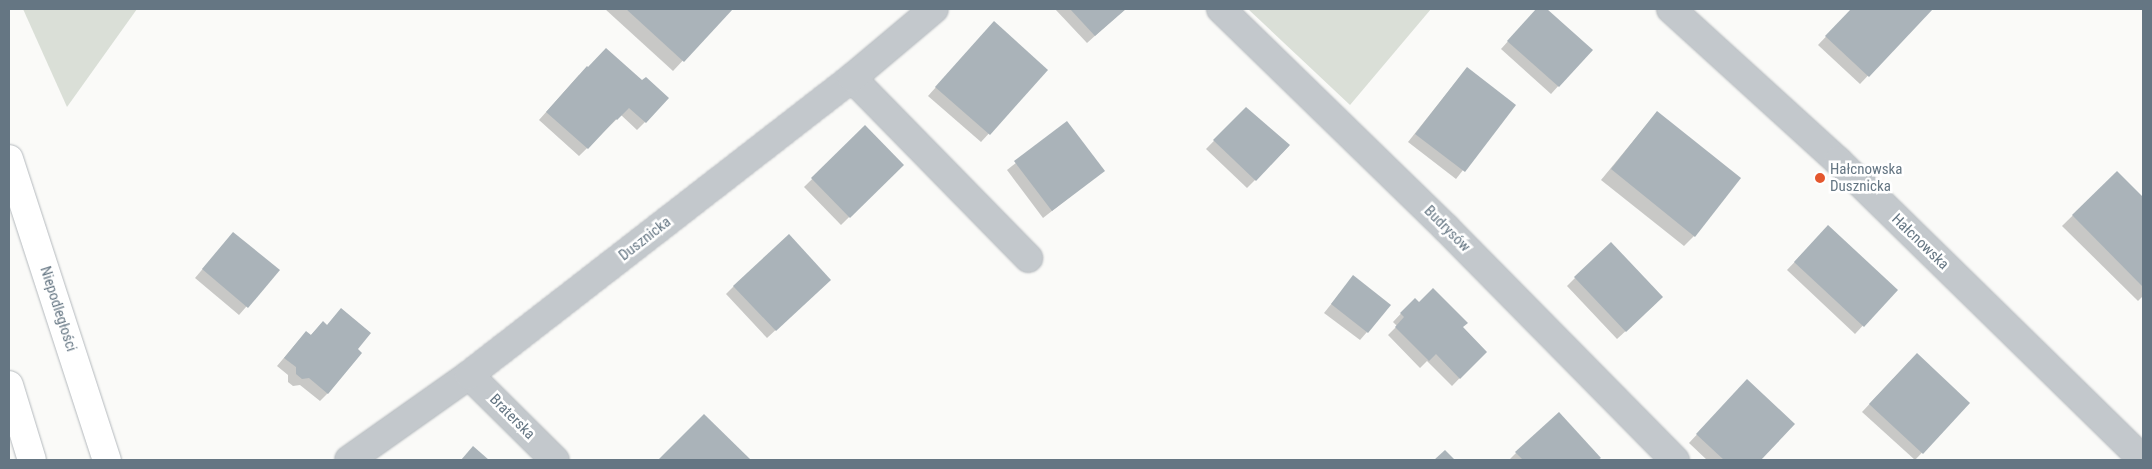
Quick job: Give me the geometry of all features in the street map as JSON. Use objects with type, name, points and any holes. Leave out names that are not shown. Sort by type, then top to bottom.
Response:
[{"type":"highway","name":"Niepodległości","points":[[9,159],[107,460]]},
{"type":"highway","points":[[9,385],[32,460]]},
{"type":"street","name":"Budrysów","points":[[1221,9],[1446,228],[1668,458]]},
{"type":"street","name":"Hałcnowska","points":[[1671,9],[1838,161],[2143,460]]},
{"type":"street","name":"Dusznicka","points":[[348,460],[469,375],[852,78],[925,11]]},
{"type":"street","points":[[852,78],[1028,258]]},
{"type":"street","name":"Braterska","points":[[469,375],[555,460]]},
{"type":"shaded area","points":[[23,9],[137,9],[67,107]]},
{"type":"shaded area","points":[[1248,9],[1431,9],[1350,105]]},
{"type":"building","points":[[626,9],[733,9],[684,62]]},
{"type":"building","points":[[1070,9],[1126,9],[1095,36]]},
{"type":"building","points":[[1536,9],[1547,9],[1593,50],[1559,87],[1507,41]]},
{"type":"building","points":[[1851,9],[1933,9],[1869,77],[1825,36]]},
{"type":"building","points":[[994,21],[1048,70],[990,135],[935,87]]},
{"type":"building","points":[[606,48],[642,80],[646,77],[669,98],[646,123],[629,108],[588,149],[546,112],[587,66]]},
{"type":"building","points":[[1467,67],[1516,105],[1465,172],[1415,134]]},
{"type":"building","points":[[1246,107],[1290,145],[1256,181],[1213,140]]},
{"type":"building","points":[[1657,111],[1741,178],[1695,237],[1611,169]]},
{"type":"building","points":[[1067,121],[1105,171],[1052,211],[1014,161]]},
{"type":"building","points":[[865,125],[904,165],[850,218],[811,178]]},
{"type":"building","points":[[2117,171],[2143,197],[2143,287],[2072,215]]},
{"type":"building","points":[[1828,225],[1898,290],[1864,327],[1794,262]]},
{"type":"building","points":[[233,232],[280,270],[248,308],[202,269]]},
{"type":"building","points":[[789,234],[831,280],[776,331],[733,286]]},
{"type":"building","points":[[1611,242],[1663,297],[1626,332],[1574,277]]},
{"type":"building","points":[[1353,275],[1391,305],[1368,333],[1331,304]]},
{"type":"building","points":[[1433,288],[1468,323],[1463,327],[1487,352],[1460,379],[1436,354],[1429,361],[1395,327],[1404,317],[1400,313],[1415,298],[1419,302]]},
{"type":"building","points":[[341,308],[371,333],[358,349],[362,353],[328,394],[309,378],[302,379],[296,374],[296,367],[284,358],[306,331],[311,335],[323,321],[327,325]]},
{"type":"building","points":[[1917,353],[1970,403],[1923,454],[1869,404]]},
{"type":"building","points":[[1747,379],[1795,424],[1761,460],[1724,460],[1696,434]]},
{"type":"building","points":[[1559,412],[1601,458],[1598,460],[1523,460],[1515,452]]},
{"type":"building","points":[[704,414],[751,460],[658,460]]},
{"type":"building","points":[[473,446],[489,460],[461,460]]},
{"type":"building","points":[[1445,450],[1455,460],[1434,460]]},
{"type":"place","name":"Hałcnowska Dusznicka","points":[[1820,178]]}]
